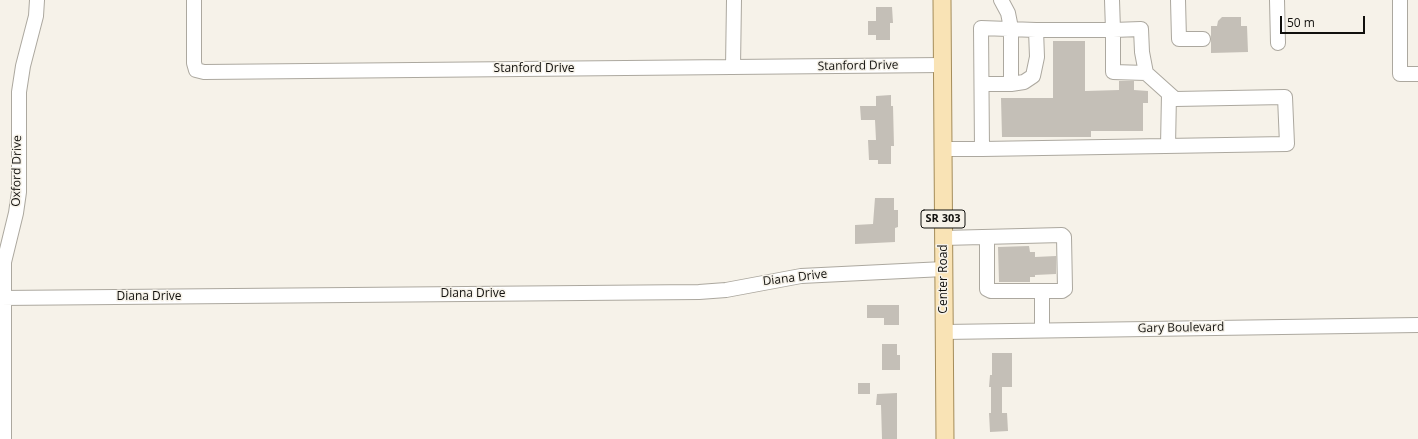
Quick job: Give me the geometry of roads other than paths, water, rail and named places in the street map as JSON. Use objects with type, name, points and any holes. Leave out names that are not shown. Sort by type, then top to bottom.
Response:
[{"type":"main road","name":"Center Road","points":[[942,0],[945,439]]},
{"type":"street","name":"Oxford Drive","points":[[4,439],[2,298],[4,262],[16,213],[19,192],[19,92],[23,66],[36,16],[37,0]]},
{"type":"street","name":"Stanford Drive","points":[[194,0],[194,63],[196,70],[204,72],[942,65]]},
{"type":"street","points":[[733,67],[734,0]]},
{"type":"street","points":[[1001,0],[1008,13],[1011,28],[1011,84]]},
{"type":"street","points":[[1112,0],[1113,72],[1146,73]]},
{"type":"street","points":[[1178,0],[1179,40],[1203,40]]},
{"type":"street","points":[[1277,0],[1278,43]]},
{"type":"street","points":[[1400,0],[1400,74],[1418,74]]},
{"type":"street","points":[[943,149],[982,149],[1287,144],[1286,97],[1175,99],[1146,73],[1142,52],[1141,29],[1036,30],[981,28],[982,149]]},
{"type":"street","points":[[982,84],[1011,84],[1024,82],[1033,76],[1037,57],[1036,30]]},
{"type":"street","points":[[1168,146],[1169,94]]},
{"type":"street","points":[[944,238],[1062,235],[1064,237],[1065,289],[1062,291],[991,291],[987,289],[987,237]]},
{"type":"street","name":"Diana Drive","points":[[2,298],[699,292],[726,290],[801,276],[944,269]]},
{"type":"street","points":[[1042,291],[1042,330]]},
{"type":"street","name":"Gary Boulevard","points":[[944,332],[1418,324]]}]
